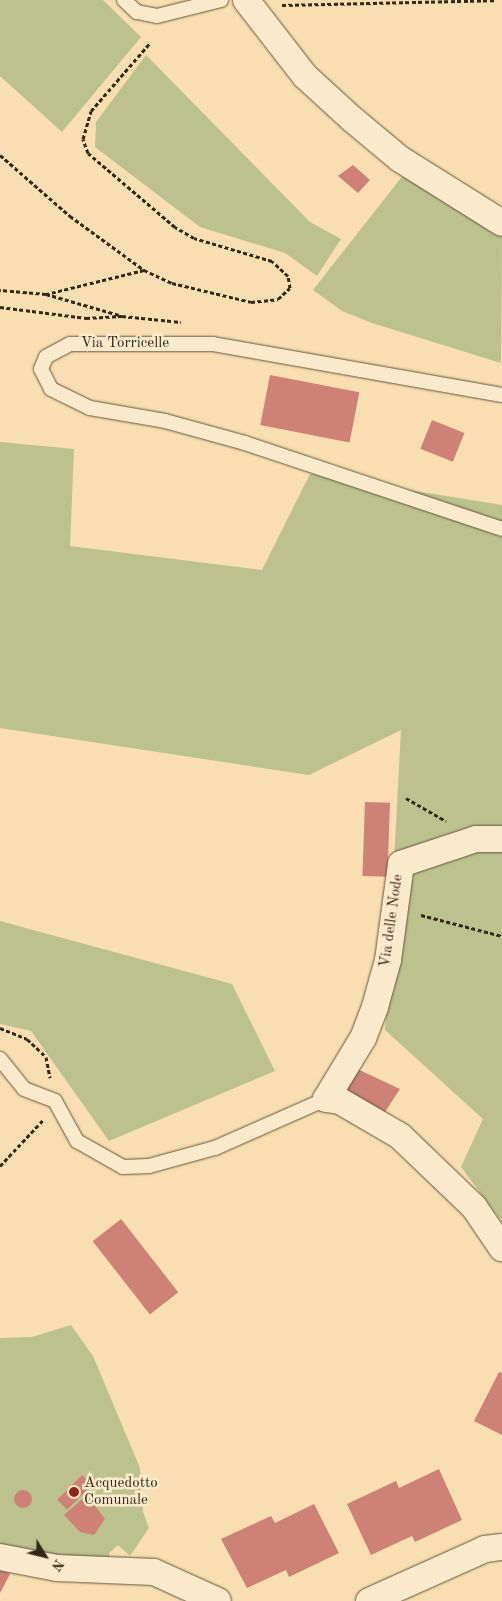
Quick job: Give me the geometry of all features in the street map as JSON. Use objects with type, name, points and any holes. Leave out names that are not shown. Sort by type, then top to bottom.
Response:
[{"type":"street","points":[[246,0],[305,76],[352,119],[400,159],[502,223]]},
{"type":"street","name":"Via delle Node","points":[[326,1099],[363,1038],[375,1007],[388,960],[393,910],[401,864],[476,839],[502,839]]},
{"type":"street","points":[[326,1099],[340,1101],[400,1136],[474,1207],[502,1248]]},
{"type":"street","points":[[369,1601],[485,1549],[502,1547]]},
{"type":"street","points":[[0,1557],[57,1568],[154,1572],[218,1601]]},
{"type":"lane","points":[[124,0],[136,12],[157,16],[221,0]]},
{"type":"lane","name":"Via Torricelle","points":[[502,395],[213,344],[70,344],[46,357],[41,368],[51,390],[90,408],[165,421],[245,444],[502,529]]},
{"type":"lane","points":[[0,1058],[24,1089],[55,1104],[77,1141],[95,1155],[123,1167],[149,1166],[215,1148],[326,1099]]},
{"type":"path","points":[[274,0],[278,5],[495,0]]},
{"type":"path","points":[[0,155],[70,216],[144,270],[172,283],[251,302],[278,299],[290,288],[288,276],[272,261],[194,238],[175,227],[88,153],[83,139],[91,111],[150,43]]},
{"type":"path","points":[[46,294],[144,270]]},
{"type":"path","points":[[0,290],[46,294],[122,316],[86,318],[0,307]]},
{"type":"path","points":[[406,798],[476,839]]},
{"type":"path","points":[[393,910],[502,936]]},
{"type":"path","points":[[0,1028],[27,1038],[46,1057],[55,1104],[0,1166]]},
{"type":"green space","points":[[0,0],[103,0],[141,37],[62,132],[0,76]]},
{"type":"green space","points":[[146,55],[310,222],[341,239],[317,276],[285,253],[200,227],[95,147],[96,122]]},
{"type":"green space","points":[[404,174],[502,236],[501,363],[372,323],[342,311],[313,290]]},
{"type":"green space","points":[[0,442],[74,449],[70,546],[262,570],[310,474],[502,505],[502,1222],[461,1167],[483,1119],[385,1030],[401,730],[309,775],[0,728]]},
{"type":"green space","points":[[0,921],[232,984],[275,1071],[109,1141],[31,1031],[0,1024]]},
{"type":"green space","points":[[71,1325],[93,1356],[140,1468],[143,1512],[149,1528],[130,1556],[118,1545],[109,1553],[110,1560],[11,1553],[0,1548],[0,1338],[32,1337]]},
{"type":"building","points":[[353,165],[370,180],[358,193],[338,176]]},
{"type":"building","points":[[270,375],[359,392],[350,442],[260,425]]},
{"type":"building","points":[[432,420],[464,433],[453,462],[420,449]]},
{"type":"building","points":[[365,802],[390,803],[387,877],[362,876]]},
{"type":"building","points":[[351,1066],[400,1089],[379,1121],[336,1094]]},
{"type":"building","points":[[121,1219],[178,1292],[150,1314],[93,1241]]},
{"type":"building","points":[[499,1372],[502,1373],[502,1435],[474,1421]]},
{"type":"building","points":[[439,1469],[462,1520],[415,1542],[412,1536],[371,1555],[347,1504],[396,1481],[399,1488]]},
{"type":"building","name":"Acquedotto Comunale","points":[[82,1475],[92,1485],[67,1510],[57,1500]]},
{"type":"building","points":[[23,1490],[29,1493],[32,1499],[29,1505],[23,1508],[17,1505],[14,1499],[17,1493]]},
{"type":"building","points":[[87,1495],[105,1519],[94,1535],[80,1532],[64,1515]]},
{"type":"building","points":[[314,1504],[339,1553],[289,1577],[286,1570],[247,1588],[221,1539],[271,1516],[275,1523]]},
{"type":"building","points":[[0,1569],[10,1574],[0,1593]]},
{"type":"place","name":"Acquedotto Comunale","points":[[74,1492]]}]
